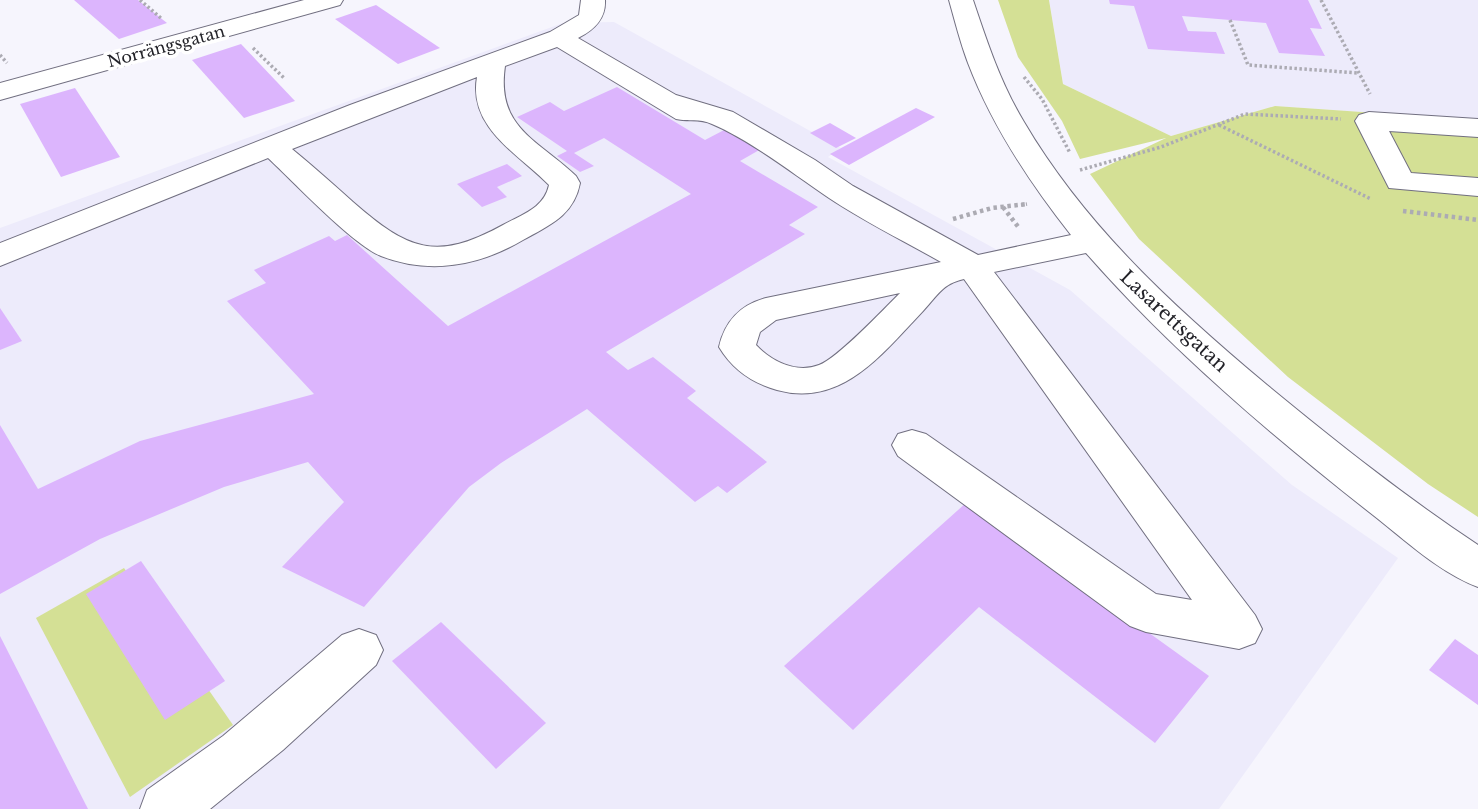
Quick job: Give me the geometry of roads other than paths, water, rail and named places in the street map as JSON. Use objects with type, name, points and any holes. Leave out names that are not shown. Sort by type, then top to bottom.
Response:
[{"type":"street","name":"Norrängsgatan","points":[[0,92],[331,0]]},
{"type":"street","points":[[0,255],[559,37],[586,23],[594,12],[593,0]]},
{"type":"street","name":"Lasarettsgatan","points":[[961,0],[986,72],[1019,136],[1043,178],[1093,241],[1177,327],[1232,376],[1355,479],[1478,568]]},
{"type":"street","points":[[559,37],[714,130]]},
{"type":"street","points":[[273,147],[369,233],[391,248],[426,256],[456,256],[487,247],[553,210],[562,197],[565,183],[551,166],[503,128],[491,109],[488,94],[494,61]]},
{"type":"street","points":[[666,101],[723,118],[804,166],[842,193],[918,236],[954,270],[1239,629],[1146,612],[912,445]]},
{"type":"street","points":[[1478,128],[1372,112],[1400,181],[1478,187]]},
{"type":"street","points":[[758,157],[792,176],[842,193]]},
{"type":"street","points":[[954,270],[833,375],[786,380],[763,372],[747,361],[737,347],[740,333],[750,318],[766,310],[954,270],[1093,241]]},
{"type":"street","points":[[166,809],[205,783],[287,716],[359,650]]}]
